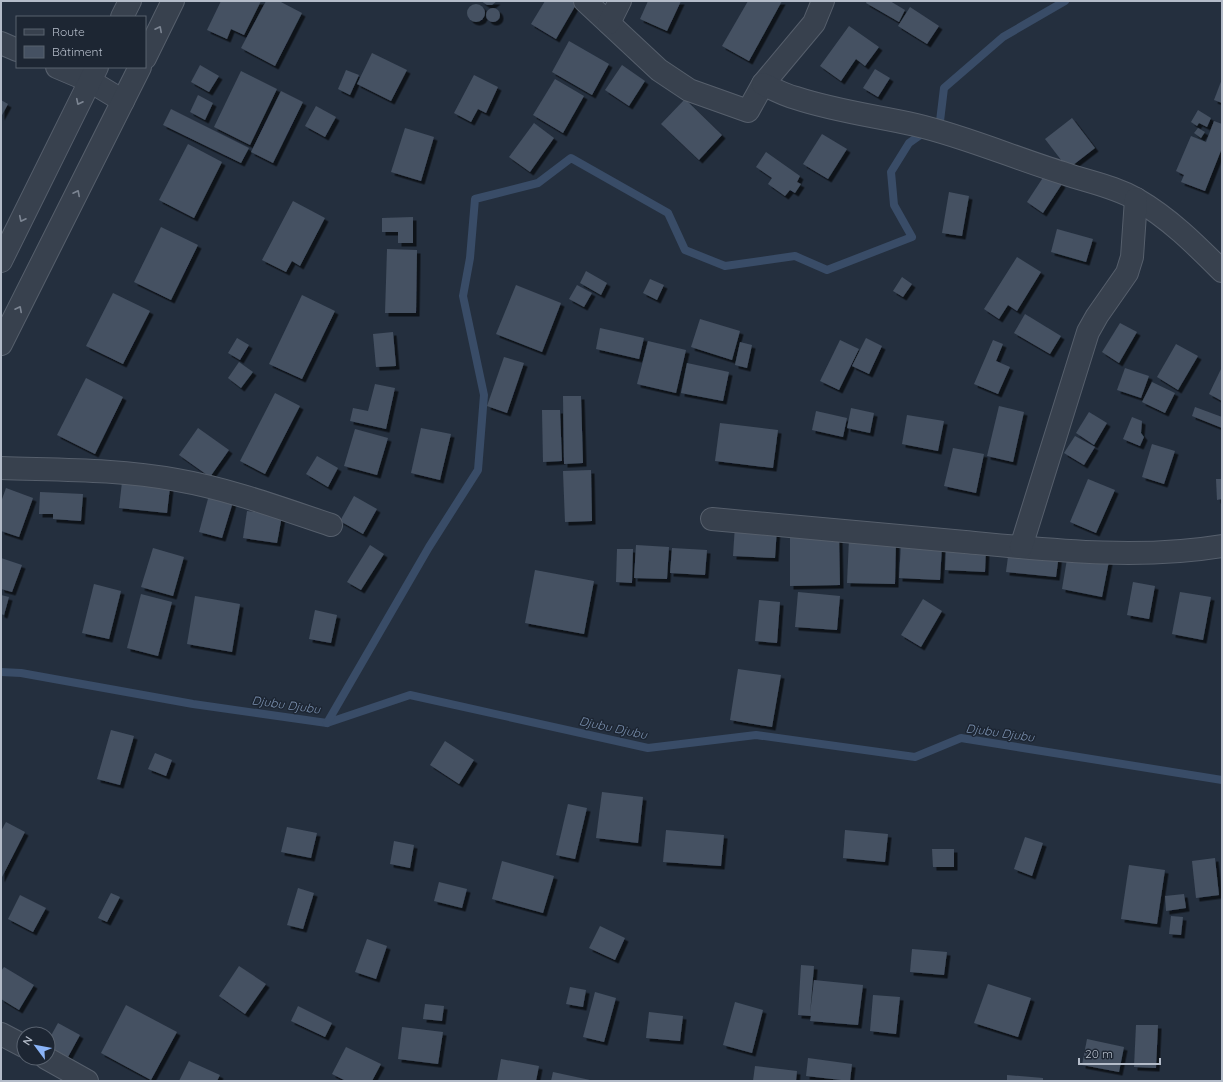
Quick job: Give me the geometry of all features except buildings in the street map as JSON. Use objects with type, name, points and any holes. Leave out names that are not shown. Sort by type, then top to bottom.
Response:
[{"type":"street","points":[[122,16],[130,1]]},
{"type":"street","points":[[146,56],[173,1]]},
{"type":"street","points":[[585,1],[658,70],[689,90],[748,111],[762,84],[814,22],[824,1]]},
{"type":"street","points":[[609,23],[620,1]]},
{"type":"street","points":[[1,43],[16,50]]},
{"type":"street","points":[[62,68],[93,74],[123,101]]},
{"type":"street","points":[[1,344],[140,68]]},
{"type":"street","points":[[1,261],[93,74]]},
{"type":"street","points":[[762,84],[794,98],[925,128],[968,140],[1062,174],[1110,187],[1136,199],[1174,226],[1222,270]]},
{"type":"street","points":[[1021,547],[1088,332],[1097,316],[1127,273],[1132,257],[1136,199]]},
{"type":"street","points":[[1,468],[118,472],[176,480],[238,494],[331,525]]},
{"type":"street","points":[[712,519],[1021,547],[1115,552],[1188,552],[1222,546]]},
{"type":"street","points":[[1,1034],[16,1042]]},
{"type":"street","points":[[56,1064],[87,1081]]},
{"type":"waterway","points":[[327,723],[429,547],[478,470],[484,395],[463,296],[470,258],[475,199],[538,183],[571,158],[668,213],[685,250],[725,266],[795,256],[827,270],[912,237],[894,205],[891,172],[909,143],[940,121],[944,88],[1003,37],[1065,1]]},
{"type":"waterway","name":"Djubu Djubu","points":[[1,672],[21,673],[193,704],[327,723],[410,695],[648,748],[756,735],[915,757],[961,738],[1222,780]]}]
